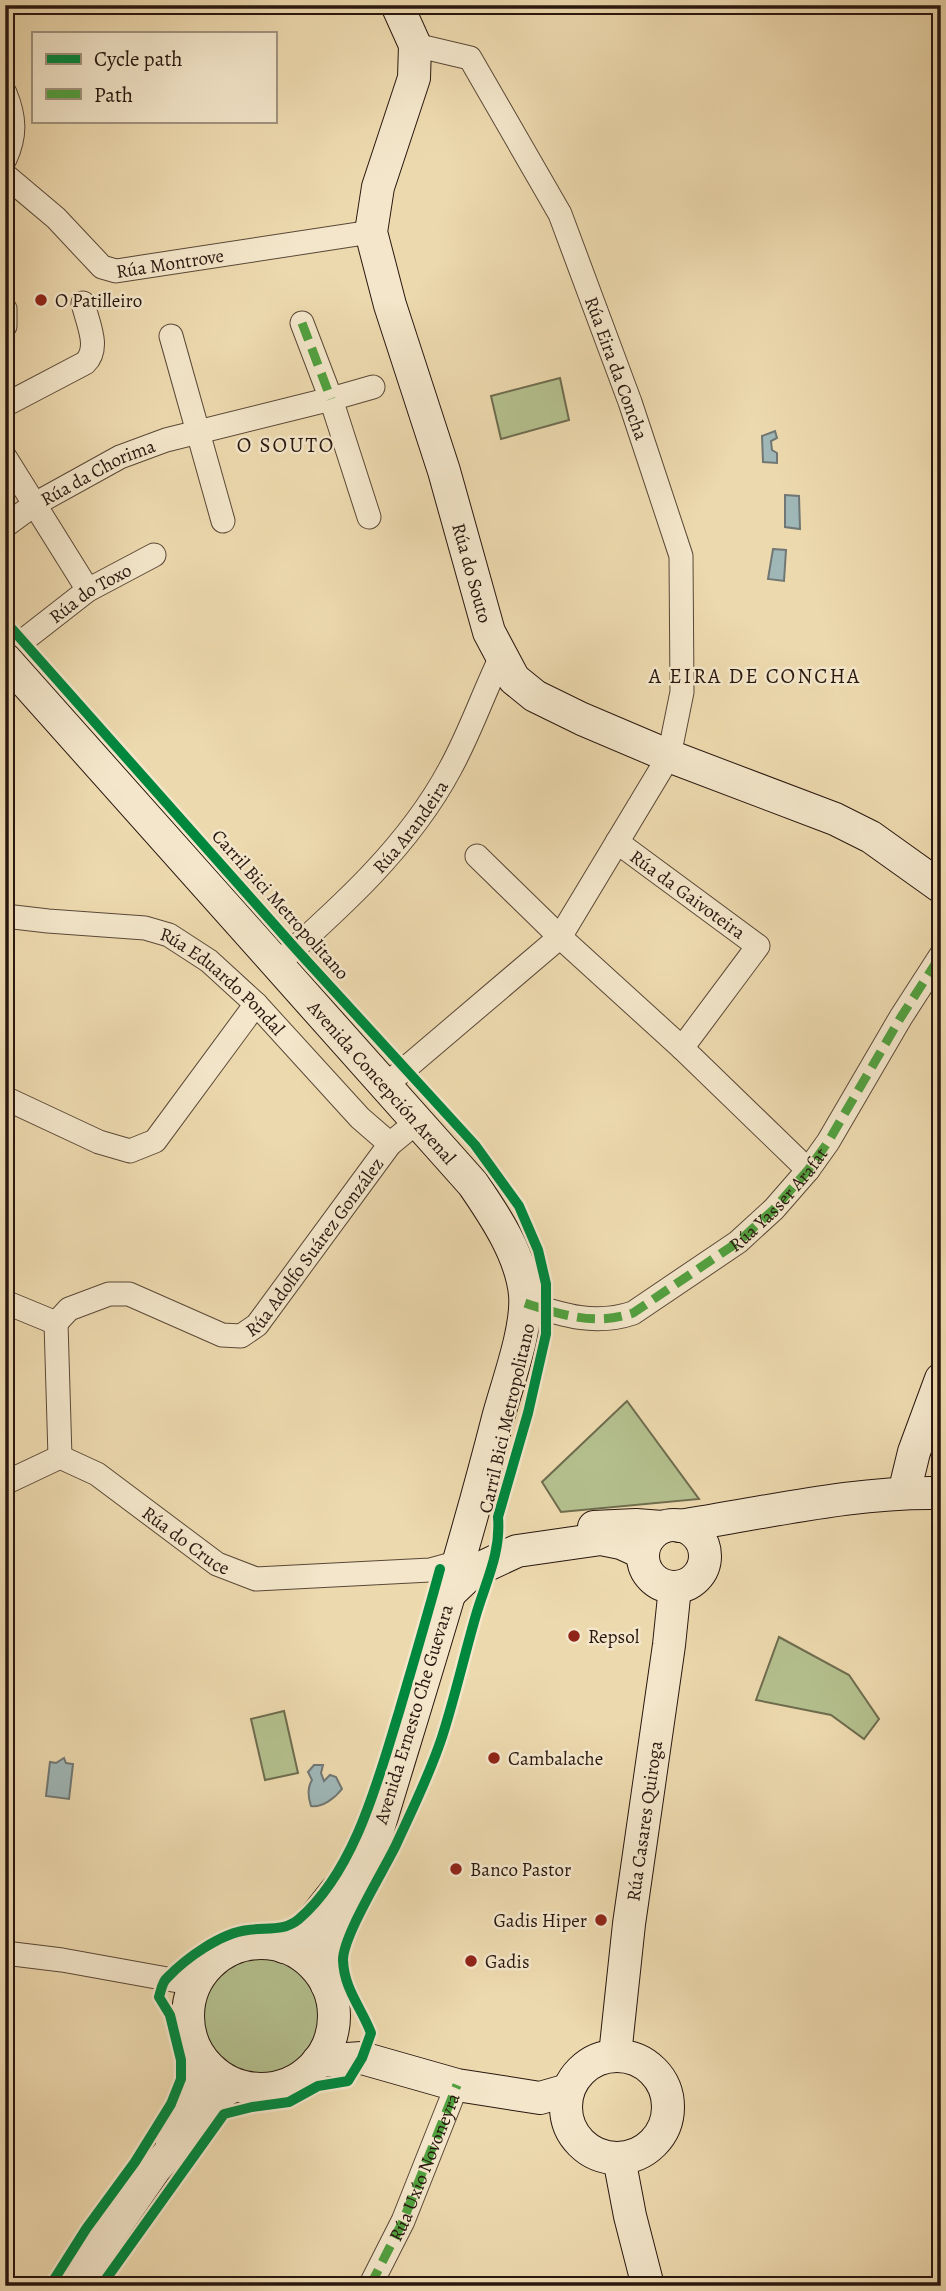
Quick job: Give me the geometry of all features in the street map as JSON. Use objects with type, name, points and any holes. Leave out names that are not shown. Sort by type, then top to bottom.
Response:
[{"type":"street","name":"Rúa do Souto","points":[[397,5],[415,46],[414,78],[378,187],[370,232],[390,305],[444,471],[489,632],[514,679],[535,696],[582,719],[669,756],[835,819],[871,837],[941,887]]},
{"type":"street","name":"Rúa Eira da Concha","points":[[415,46],[470,58],[560,214],[630,402],[681,556],[682,692],[669,756]]},
{"type":"street","points":[[5,93],[14,120],[12,144],[5,159]]},
{"type":"street","name":"Rúa Montrove","points":[[5,175],[55,218],[102,267],[116,271],[370,232]]},
{"type":"street","points":[[5,405],[85,363],[92,356],[93,346],[83,303]]},
{"type":"street","points":[[5,309],[5,326]]},
{"type":"street","points":[[302,323],[331,398],[369,517]]},
{"type":"street","points":[[171,336],[222,521]]},
{"type":"street","name":"Rúa da Chorima","points":[[5,527],[34,504],[120,457],[166,440],[373,387]]},
{"type":"street","points":[[5,457],[88,590]]},
{"type":"street","name":"Rúa do Toxo","points":[[29,636],[88,590],[154,555]]},
{"type":"street","name":"Rúa Arandeira","points":[[276,964],[360,886],[413,827],[450,769],[501,657]]},
{"type":"street","name":"Avenida Concepción Arenal","points":[[5,659],[418,1121],[473,1184],[495,1216],[520,1273],[525,1303],[521,1333],[450,1593]]},
{"type":"street","name":"Rúa da Gaivoteira","points":[[386,1085],[560,937],[669,756]]},
{"type":"street","name":"Rúa da Gaivoteira","points":[[617,842],[758,946],[682,1048]]},
{"type":"street","points":[[477,856],[808,1170]]},
{"type":"street","name":"Rúa Eduardo Pondal","points":[[5,916],[145,928],[169,934],[209,961],[256,1004],[360,1118],[390,1144]]},
{"type":"street","name":"Rúa Yasser Arafat","points":[[525,1303],[582,1319],[609,1320],[633,1313],[738,1242],[774,1209],[828,1142],[901,1017],[941,955]]},
{"type":"street","points":[[5,1098],[99,1142],[130,1151],[155,1141],[256,1004]]},
{"type":"street","name":"Rúa Adolfo Suárez González","points":[[56,1324],[69,1309],[109,1294],[129,1294],[222,1335],[241,1336],[257,1325],[390,1144],[418,1121]]},
{"type":"street","points":[[5,1302],[56,1324],[60,1457],[5,1483]]},
{"type":"street","points":[[904,1493],[914,1452],[941,1379]]},
{"type":"street","name":"Rúa do Cruce","points":[[60,1457],[97,1474],[217,1564],[256,1579],[430,1570],[459,1562]]},
{"type":"street","points":[[474,1507],[484,1523],[499,1535],[506,1536],[636,1525],[671,1527],[694,1533],[704,1548],[701,1570],[695,1579],[686,1585],[675,1587],[655,1581],[643,1564],[643,1553],[652,1534],[671,1527],[818,1503],[904,1493],[941,1493]]},
{"type":"street","points":[[704,1548],[717,1530],[734,1518]]},
{"type":"street","points":[[450,1593],[471,1572],[517,1551],[601,1539],[621,1542],[643,1553]]},
{"type":"street","name":"Rúa Casares Quiroga","points":[[615,2055],[629,1924],[675,1587]]},
{"type":"street","name":"Avenida Ernesto Che Guevara","points":[[327,1985],[331,1929],[359,1879],[376,1836],[450,1593]]},
{"type":"street","name":"Avenida Ernesto Che Guevara","points":[[284,1947],[299,1938],[376,1836]]},
{"type":"street","points":[[155,2169],[189,2100],[194,2069],[188,2009],[195,1984],[211,1963],[239,1947],[268,1943],[284,1947],[302,1955],[317,1969],[333,2002],[334,2019],[330,2041],[318,2061],[302,2077],[281,2087],[258,2089],[235,2085],[220,2077],[197,2053],[191,2037]]},
{"type":"street","points":[[5,1953],[62,1960],[195,1984]]},
{"type":"street","points":[[334,2019],[362,2058]]},
{"type":"street","points":[[615,2055],[632,2057],[646,2064],[658,2075],[666,2089],[669,2104],[667,2120],[660,2135],[649,2147],[635,2155],[620,2158],[602,2156],[586,2148],[574,2135],[558,2102],[575,2076],[586,2065],[615,2055]]},
{"type":"street","points":[[318,2061],[362,2058],[457,2085],[558,2102]]},
{"type":"street","points":[[74,2286],[155,2169],[224,2091],[235,2085]]},
{"type":"street","name":"Rúa Uxío Novoneyra","points":[[370,2286],[403,2221],[457,2085]]},
{"type":"street","points":[[620,2158],[630,2216],[648,2286]]},
{"type":"green space","points":[[560,378],[569,420],[501,439],[491,396]]},
{"type":"green space","points":[[627,1401],[699,1499],[561,1512],[542,1482]]},
{"type":"green space","points":[[779,1637],[849,1675],[879,1719],[864,1739],[831,1715],[756,1700]]},
{"type":"green space","points":[[284,1711],[298,1773],[265,1780],[251,1719]]},
{"type":"green space","points":[[259,1955],[282,1960],[301,1973],[314,1992],[319,2015],[314,2038],[301,2057],[282,2070],[259,2075],[236,2070],[217,2057],[204,2038],[199,2015],[204,1992],[217,1973],[236,1960]]},
{"type":"water","points":[[775,431],[777,438],[771,441],[772,450],[777,453],[777,463],[763,462],[762,436]]},
{"type":"water","points":[[785,495],[799,496],[800,529],[785,527]]},
{"type":"water","points":[[773,549],[786,550],[784,581],[768,579]]},
{"type":"water","points":[[64,1758],[66,1763],[73,1764],[69,1799],[46,1796],[50,1762],[56,1763]]},
{"type":"water","points":[[314,1765],[323,1765],[321,1773],[324,1781],[330,1775],[336,1777],[342,1789],[328,1802],[311,1806],[308,1793],[312,1780],[308,1772]]},
{"type":"marked path","points":[[302,323],[331,399]]},
{"type":"marked path","points":[[525,1303],[565,1315],[592,1319],[633,1313],[738,1242],[774,1209],[828,1142],[901,1017],[941,955]]},
{"type":"marked path","points":[[370,2286],[403,2221],[457,2085]]},
{"type":"cycle path","name":"Carril Bici Metropolitano","points":[[5,621],[295,948],[475,1145],[519,1206],[538,1250],[546,1284],[546,1334],[528,1413],[498,1517],[497,1543],[492,1567],[447,1722],[420,1792],[345,1949],[343,1960],[346,1980],[371,2033],[362,2058],[348,2081],[318,2086],[289,2102],[224,2114],[101,2286]]},
{"type":"cycle path","points":[[50,2286],[86,2229],[135,2162],[171,2104],[181,2079],[181,2060],[170,2015],[159,1997],[165,1980],[194,1955],[216,1941],[238,1932],[287,1926],[299,1919],[319,1899],[350,1850],[373,1795],[440,1569]]},
{"type":"place","name":"O Patilleiro","points":[[41,300]]},
{"type":"place","name":"Repsol","points":[[574,1636]]},
{"type":"place","name":"Cambalache","points":[[494,1758]]},
{"type":"place","name":"Banco Pastor","points":[[456,1869]]},
{"type":"place","name":"Gadis Hiper","points":[[601,1920]]},
{"type":"place","name":"Gadis","points":[[471,1961]]},
{"type":"district","name":"O SOUTO","points":[[286,445]]},
{"type":"district","name":"A EIRA DE CONCHA","points":[[755,676]]}]
